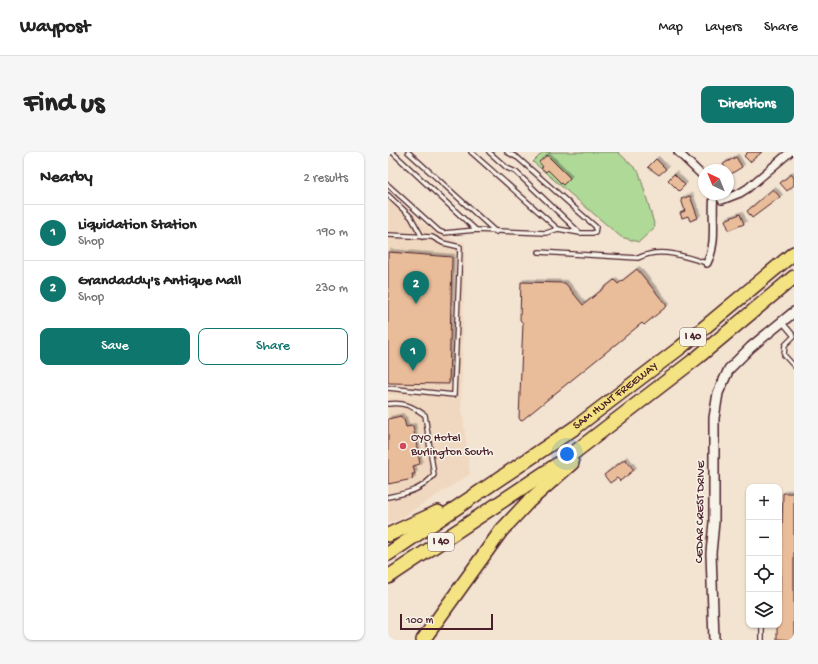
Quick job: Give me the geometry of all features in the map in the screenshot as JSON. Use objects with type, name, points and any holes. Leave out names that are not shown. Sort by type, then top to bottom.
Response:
[{"type":"highway","name":"SAM HUNT FREEWAY","points":[[388,554],[516,469],[629,387],[794,254]]},
{"type":"highway","name":"SAM HUNT FREEWAY","points":[[388,577],[567,458],[661,385],[794,278]]},
{"type":"highway","points":[[423,640],[488,548],[514,517],[542,488],[661,385]]},
{"type":"highway","points":[[388,535],[423,520],[516,469]]},
{"type":"street","points":[[678,152],[698,171]]},
{"type":"street","points":[[734,195],[740,193],[790,152]]},
{"type":"street","points":[[707,263],[712,253],[713,246],[714,200]]},
{"type":"street","points":[[782,322],[794,312]]},
{"type":"street","name":"CEDAR CREST DRIVE","points":[[714,640],[711,553],[714,522],[714,418],[720,384],[730,369],[751,348],[782,322]]},
{"type":"lane","points":[[392,152],[476,230]]},
{"type":"lane","points":[[408,152],[497,232]]},
{"type":"lane","points":[[471,152],[558,229]]},
{"type":"lane","points":[[489,152],[521,177],[580,233]]},
{"type":"lane","points":[[388,185],[439,231],[444,233],[476,230],[546,233],[558,229],[580,233],[595,233],[596,227],[518,158],[507,152]]},
{"type":"lane","points":[[388,196],[411,217],[422,236]]},
{"type":"lane","points":[[388,235],[432,237],[443,243],[460,247],[454,395],[388,388]]},
{"type":"lane","points":[[539,252],[638,258],[646,254],[662,252],[707,263]]},
{"type":"lane","points":[[782,322],[794,336],[784,349],[784,355],[794,366]]},
{"type":"lane","points":[[388,404],[403,403],[415,408],[425,415],[434,476],[426,484],[414,491],[388,497]]},
{"type":"lane","points":[[762,628],[762,640]]},
{"type":"shaded area","points":[[388,191],[426,226],[457,241],[465,243],[461,401],[470,474],[398,520],[388,523],[388,397],[435,399],[388,395]]},
{"type":"green space","points":[[543,152],[618,152],[639,172],[655,227],[639,242],[621,237],[533,162]]},
{"type":"building","points":[[748,152],[762,152],[750,162],[744,156]]},
{"type":"building","points":[[547,155],[570,178],[563,185],[548,170],[546,172],[541,168],[543,167],[539,162]]},
{"type":"building","points":[[736,157],[742,167],[734,172],[734,164],[723,164]]},
{"type":"building","points":[[656,159],[666,169],[659,175],[648,167]]},
{"type":"building","points":[[674,174],[685,185],[679,191],[668,180]]},
{"type":"building","points":[[791,174],[794,178],[794,185],[787,191],[780,183]]},
{"type":"building","points":[[773,189],[780,197],[752,218],[747,211]]},
{"type":"building","points":[[690,196],[698,218],[690,221],[688,216],[682,218],[680,213],[685,211],[681,199]]},
{"type":"building","points":[[740,214],[744,224],[729,230],[725,220]]},
{"type":"building","points":[[388,252],[452,257],[449,384],[388,383]]},
{"type":"building","points":[[637,269],[667,306],[644,325],[642,323],[521,421],[519,418],[523,323],[520,320],[521,282],[565,283],[583,305],[614,280],[618,284]]},
{"type":"building","name":"OYO Hotel Burlington South","points":[[401,416],[402,419],[404,419],[406,427],[413,426],[420,464],[413,466],[415,474],[412,474],[413,479],[388,484],[388,419]]},
{"type":"building","points":[[625,459],[634,470],[620,481],[617,478],[610,483],[604,475]]},
{"type":"building","points":[[783,493],[794,493],[794,640],[777,639],[777,628],[782,628]]},
{"type":"place","name":"Grandaddy's Antique Mall","points":[[416,304]]},
{"type":"place","name":"Liquidation Station","points":[[413,371]]},
{"type":"place","name":"OYO Hotel Burlington South","points":[[403,446]]}]
